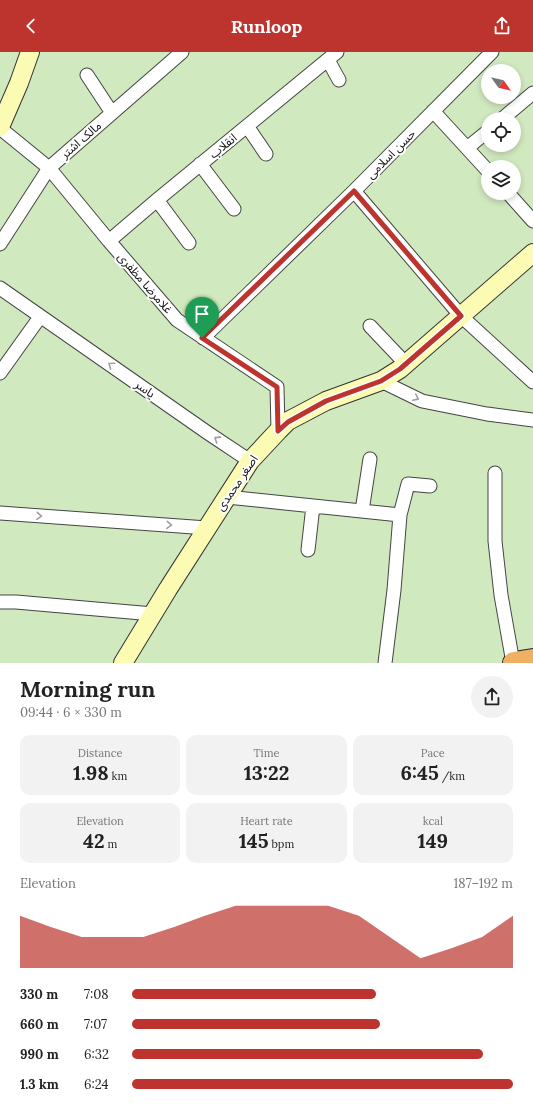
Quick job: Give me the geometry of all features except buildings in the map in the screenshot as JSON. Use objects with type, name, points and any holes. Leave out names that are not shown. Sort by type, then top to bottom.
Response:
[{"type":"highway","points":[[514,663],[533,660]]},
{"type":"street","points":[[0,127],[19,83],[30,52]]},
{"type":"street","name":"مالک اشتر","points":[[0,244],[49,168],[182,52]]},
{"type":"street","name":"حسن اسلامی","points":[[202,338],[354,191],[492,52]]},
{"type":"street","points":[[332,56],[338,80]]},
{"type":"street","name":"انقلاب","points":[[109,241],[332,56]]},
{"type":"street","points":[[88,75],[112,113]]},
{"type":"street","points":[[510,112],[533,93]]},
{"type":"street","points":[[433,111],[481,163]]},
{"type":"street","points":[[247,126],[266,154]]},
{"type":"street","name":"غلامرضا مظفری","points":[[0,127],[49,168],[177,320],[277,387],[278,431]]},
{"type":"street","points":[[467,148],[481,137]]},
{"type":"street","points":[[200,164],[234,209]]},
{"type":"street","points":[[354,191],[461,316],[533,382]]},
{"type":"street","points":[[157,200],[189,243]]},
{"type":"street","points":[[514,200],[533,221]]},
{"type":"street","name":"اصغر محمدی","points":[[123,663],[250,461],[278,431],[288,422],[326,401],[381,381],[406,364],[533,254]]},
{"type":"street","name":"یاسر","points":[[0,288],[250,461]]},
{"type":"street","points":[[0,373],[40,317]]},
{"type":"street","points":[[370,326],[406,364]]},
{"type":"street","points":[[381,381],[422,401],[487,414],[533,420]]},
{"type":"street","points":[[362,511],[370,459]]},
{"type":"street","points":[[495,473],[494,542],[501,595],[514,663]]},
{"type":"street","points":[[385,663],[394,590],[400,515],[408,484],[430,486]]},
{"type":"street","points":[[227,497],[400,515]]},
{"type":"street","points":[[308,550],[313,506]]},
{"type":"street","points":[[0,513],[207,528]]},
{"type":"street","points":[[0,602],[16,602],[153,614]]},
{"type":"green space","points":[[0,52],[533,52],[533,663],[0,663]]},
{"type":"route","points":[[354,191],[461,316],[400,369],[381,381],[326,401],[288,422],[278,431],[277,387],[202,338],[354,191]]}]
